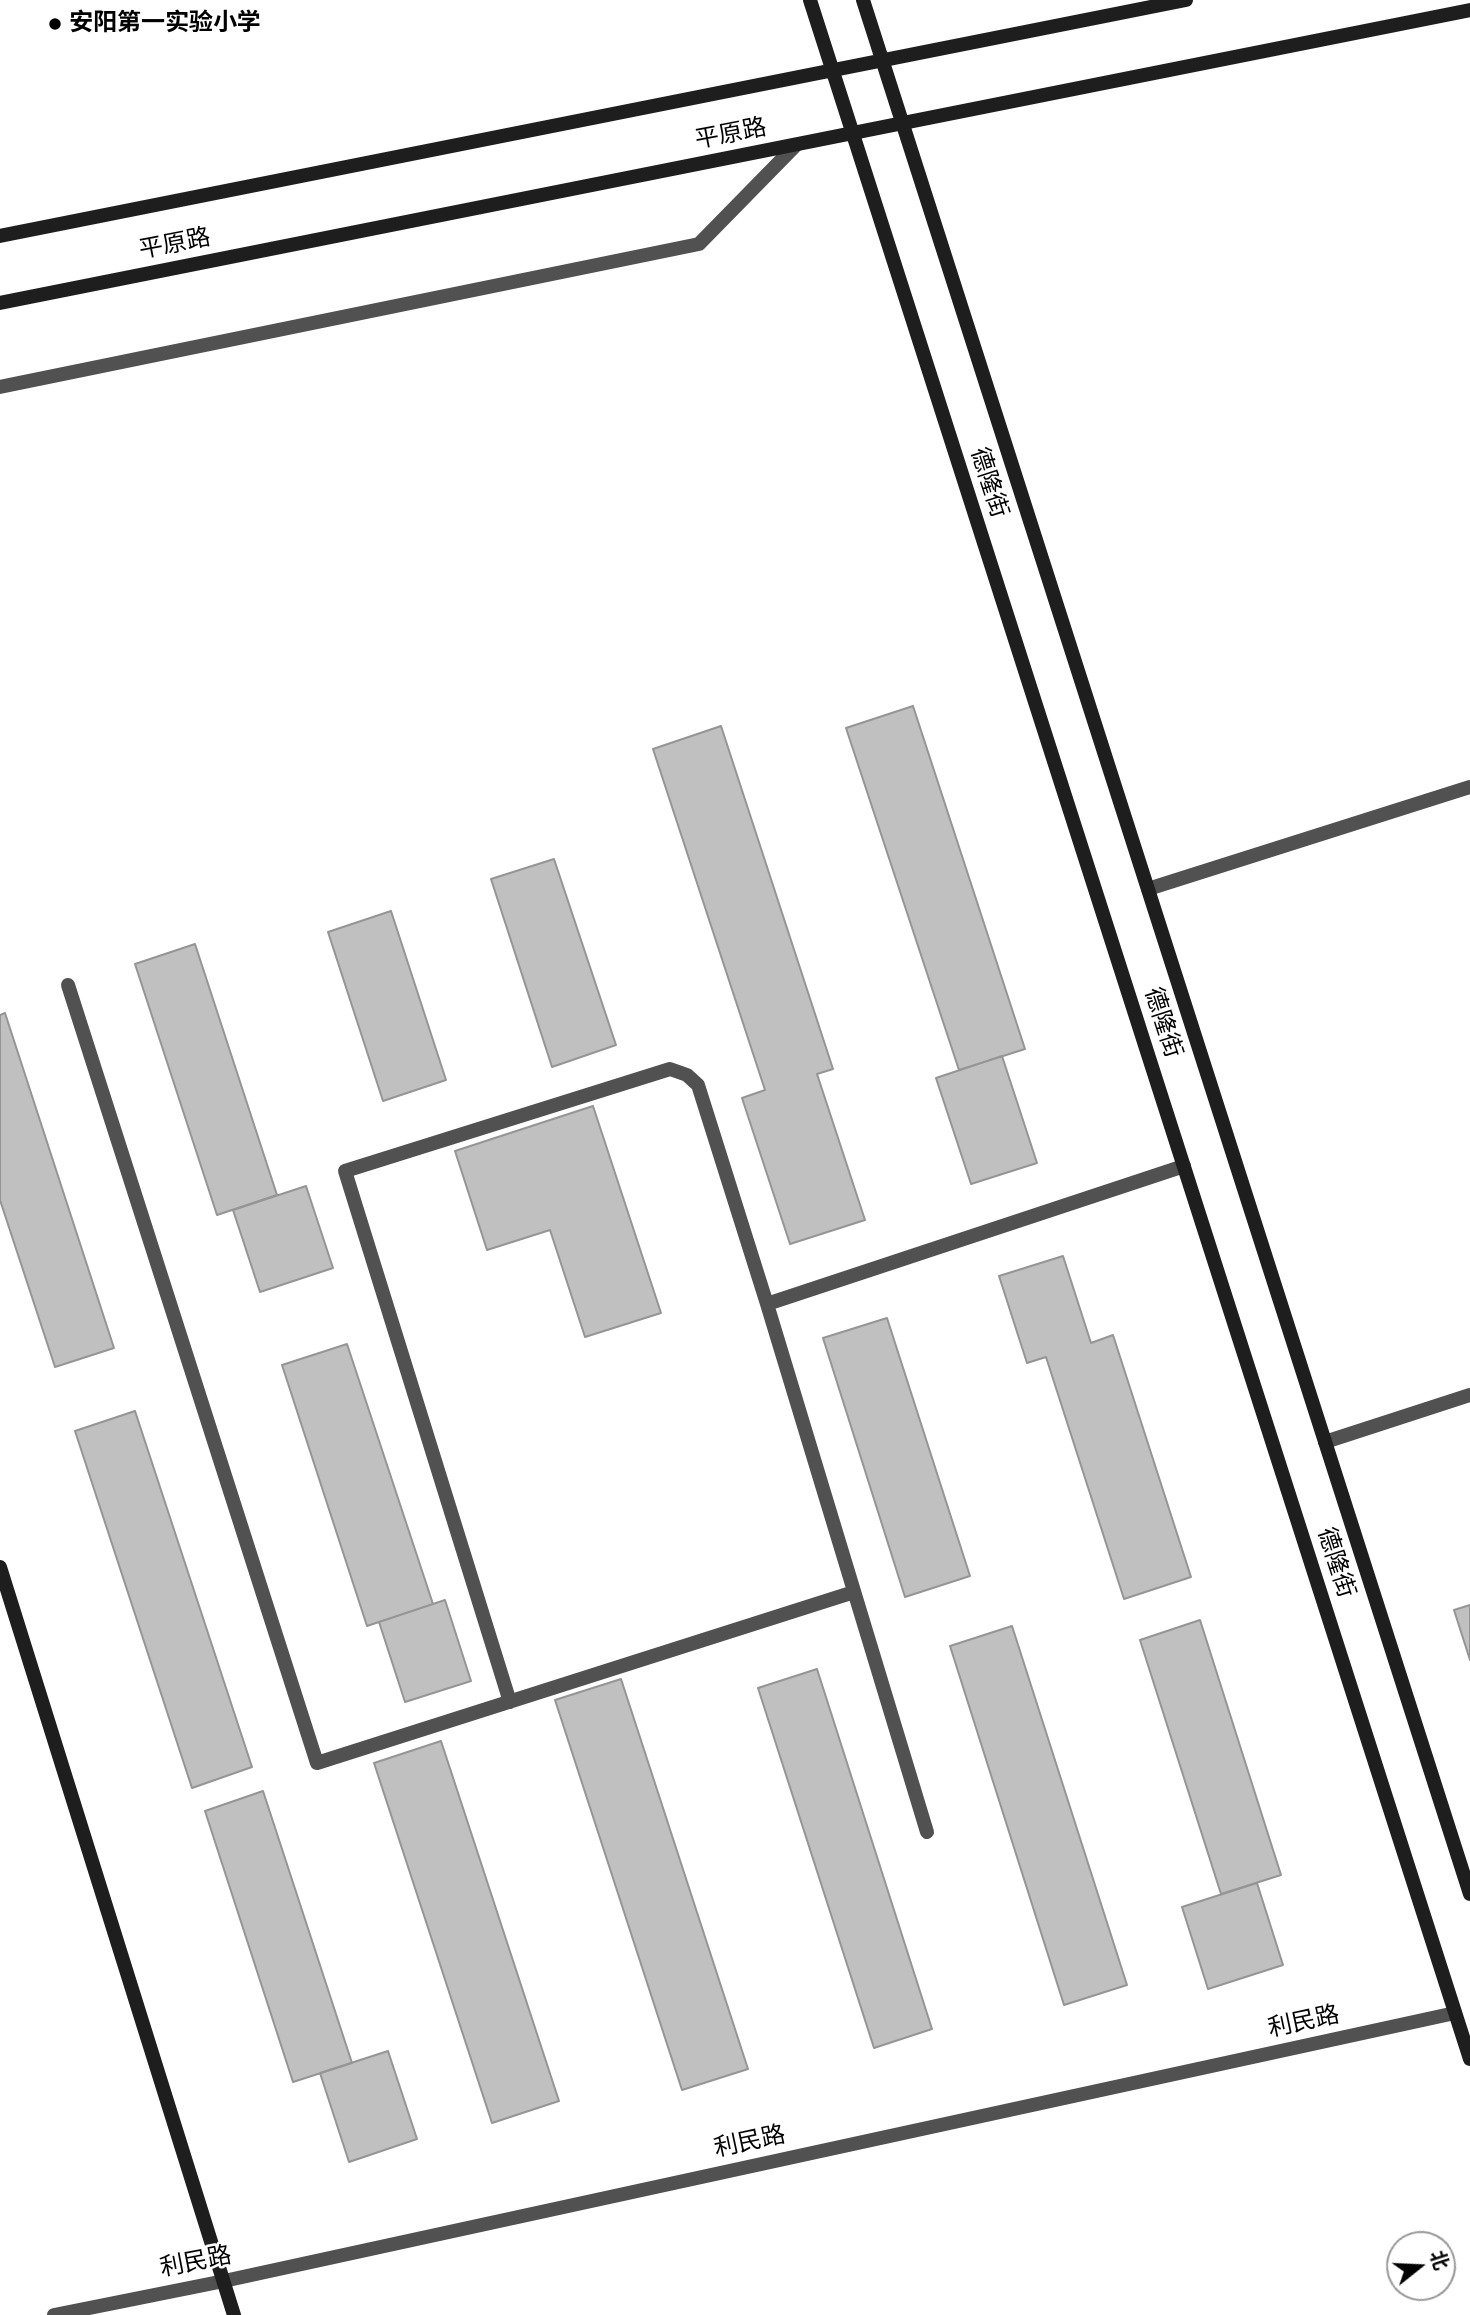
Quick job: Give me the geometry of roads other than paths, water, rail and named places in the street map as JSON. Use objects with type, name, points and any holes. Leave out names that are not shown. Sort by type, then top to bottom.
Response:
[{"type":"main road","name":"德隆街","points":[[810,0],[1470,2059]]},
{"type":"main road","name":"德隆街","points":[[863,0],[1470,1894]]},
{"type":"main road","name":"平原路","points":[[0,236],[1186,0]]},
{"type":"main road","name":"平原路","points":[[0,303],[1470,10]]},
{"type":"main road","points":[[0,1567],[234,2315]]},
{"type":"street","points":[[0,387],[699,244],[796,145]]},
{"type":"street","points":[[1148,889],[1470,788]]},
{"type":"street","points":[[68,985],[317,1763],[854,1592]]},
{"type":"street","points":[[510,1702],[345,1171],[670,1069],[687,1075],[698,1085],[927,1832]]},
{"type":"street","points":[[767,1304],[1184,1166]]},
{"type":"street","points":[[1325,1442],[1470,1395]]},
{"type":"street","name":"利民路","points":[[54,2315],[224,2281],[1455,2013]]},
{"type":"place","name":"安阳第一实验小学","points":[[55,24]]}]
